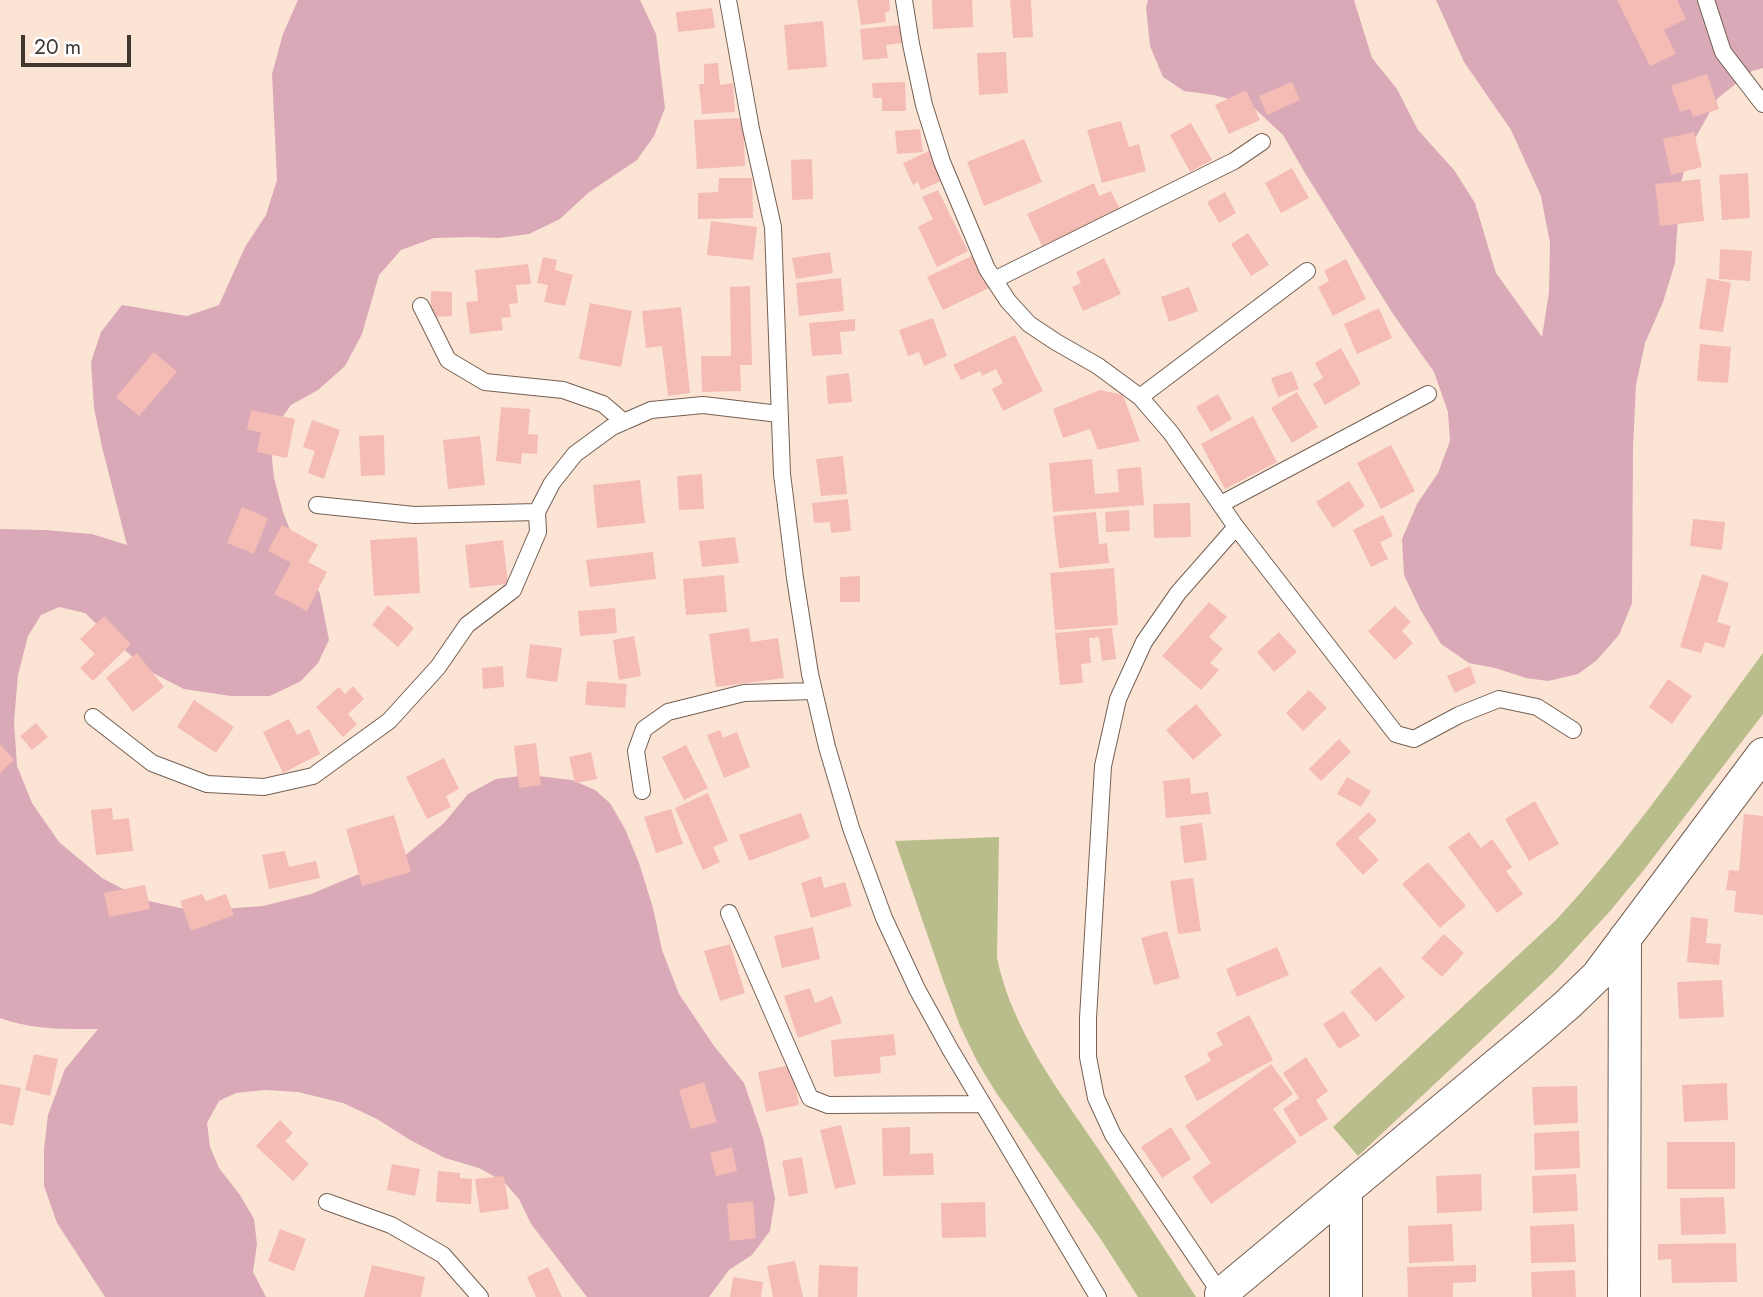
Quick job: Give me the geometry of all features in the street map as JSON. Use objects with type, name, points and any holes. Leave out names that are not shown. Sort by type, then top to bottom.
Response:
[{"type":"street","points":[[1222,1295],[1567,1005],[1597,976],[1763,754]]},
{"type":"street","points":[[1624,1297],[1625,938]]},
{"type":"street","points":[[1346,1190],[1346,1297]]},
{"type":"lane","points":[[728,0],[751,128],[773,227],[782,474],[810,674],[827,747],[851,828],[884,918],[917,989],[1098,1297]]},
{"type":"lane","points":[[904,0],[923,106],[942,162],[987,269],[1008,301],[1029,324],[1098,366],[1140,397],[1171,433],[1236,527],[1396,734],[1413,739],[1459,715],[1499,699],[1537,707],[1573,730]]},
{"type":"lane","points":[[1706,0],[1723,52],[1763,104]]},
{"type":"lane","points":[[994,280],[1234,161],[1262,142]]},
{"type":"lane","points":[[1140,397],[1307,271]]},
{"type":"lane","points":[[421,306],[448,360],[485,382],[563,390],[603,404],[624,422]]},
{"type":"lane","points":[[1221,504],[1428,394]]},
{"type":"lane","points":[[93,717],[152,763],[207,784],[264,787],[313,776],[390,721],[438,667],[467,625],[513,590],[538,533],[537,512],[552,483],[575,454],[611,427],[651,410],[703,405],[779,414]]},
{"type":"lane","points":[[317,505],[414,514],[537,512]]},
{"type":"lane","points":[[1222,1295],[1113,1135],[1096,1098],[1088,1057],[1088,1018],[1103,766],[1118,699],[1144,642],[1178,593],[1236,527]]},
{"type":"lane","points":[[642,791],[636,751],[645,729],[668,712],[744,693],[814,691]]},
{"type":"lane","points":[[729,913],[810,1098],[828,1105],[983,1104]]},
{"type":"lane","points":[[327,1202],[391,1225],[443,1255],[480,1297]]},
{"type":"shaded area","points":[[298,0],[640,0],[656,34],[665,108],[654,136],[637,160],[588,193],[560,219],[529,234],[499,238],[434,238],[401,250],[379,275],[362,334],[345,366],[318,390],[291,405],[279,422],[271,449],[274,478],[283,512],[298,550],[320,594],[329,640],[318,663],[301,681],[270,696],[231,696],[184,689],[149,671],[85,613],[59,607],[41,615],[28,636],[18,675],[14,722],[17,766],[32,803],[59,842],[102,878],[144,900],[194,911],[263,906],[311,894],[407,854],[444,823],[468,794],[496,779],[529,775],[572,780],[595,790],[610,803],[625,829],[639,863],[662,950],[679,994],[714,1046],[744,1083],[763,1138],[775,1199],[770,1231],[752,1255],[729,1270],[709,1297],[587,1297],[531,1224],[519,1199],[504,1182],[479,1168],[445,1158],[343,1103],[298,1092],[265,1090],[236,1093],[219,1101],[207,1123],[210,1147],[219,1168],[254,1219],[257,1244],[253,1272],[266,1297],[105,1297],[57,1223],[44,1186],[48,1115],[65,1069],[98,1029],[36,1027],[0,1018],[0,529],[92,534],[127,545],[94,408],[91,362],[101,332],[122,305],[187,316],[219,305],[245,247],[266,215],[277,180],[272,74],[283,34]]},
{"type":"shaded area","points":[[1148,0],[1354,0],[1372,58],[1397,89],[1418,130],[1454,170],[1475,203],[1496,273],[1542,337],[1549,292],[1550,243],[1541,196],[1511,130],[1464,62],[1436,0],[1763,0],[1763,68],[1752,71],[1718,98],[1690,147],[1680,187],[1675,263],[1663,302],[1645,343],[1636,385],[1632,603],[1619,635],[1596,661],[1578,674],[1548,681],[1526,678],[1469,663],[1441,644],[1404,575],[1402,539],[1417,504],[1438,473],[1450,441],[1448,412],[1434,372],[1393,314],[1283,135],[1251,105],[1214,95],[1184,91],[1163,77],[1150,46],[1146,7]]},
{"type":"shaded area","points":[[1763,653],[1763,714],[1643,871],[1554,972],[1358,1156],[1333,1127],[1556,920],[1638,823]]},
{"type":"shaded area","points":[[999,837],[997,958],[1014,1010],[1025,1035],[1053,1082],[1196,1297],[1138,1297],[1100,1238],[997,1094],[960,1026],[895,841]]},
{"type":"building","points":[[857,0],[889,0],[890,11],[885,12],[886,22],[861,25]]},
{"type":"building","points":[[932,0],[972,0],[973,27],[933,29]]},
{"type":"building","points":[[1010,0],[1031,0],[1033,37],[1013,38]]},
{"type":"building","points":[[1617,0],[1677,0],[1686,19],[1664,30],[1676,54],[1650,66]]},
{"type":"building","points":[[712,8],[715,28],[678,32],[676,12]]},
{"type":"building","points":[[823,21],[827,67],[788,70],[784,25]]},
{"type":"building","points":[[900,25],[902,43],[886,45],[888,58],[863,60],[860,29]]},
{"type":"building","points":[[1006,52],[1008,93],[979,95],[977,53]]},
{"type":"building","points":[[718,63],[720,85],[733,83],[735,112],[702,114],[699,84],[704,84],[704,64]]},
{"type":"building","points":[[1707,74],[1719,109],[1693,117],[1690,109],[1680,112],[1671,86]]},
{"type":"building","points":[[905,82],[906,111],[882,111],[882,98],[873,98],[872,83]]},
{"type":"building","points":[[1292,82],[1300,100],[1267,115],[1259,96]]},
{"type":"building","points":[[1246,90],[1260,120],[1229,134],[1215,105]]},
{"type":"building","points":[[743,118],[745,166],[697,169],[694,120]]},
{"type":"building","points":[[1121,121],[1129,147],[1139,144],[1146,171],[1102,183],[1087,130]]},
{"type":"building","points":[[1191,123],[1212,160],[1190,172],[1170,135]]},
{"type":"building","points":[[920,129],[923,152],[897,154],[895,131]]},
{"type":"building","points":[[1694,132],[1702,167],[1671,175],[1663,139]]},
{"type":"building","points":[[1024,139],[1042,182],[984,206],[967,162]]},
{"type":"building","points":[[929,151],[941,181],[921,190],[918,182],[913,185],[903,163]]},
{"type":"building","points":[[812,159],[813,199],[792,200],[791,160]]},
{"type":"building","points":[[1292,168],[1309,198],[1281,213],[1265,183]]},
{"type":"building","points":[[1748,173],[1750,218],[1722,220],[1719,175]]},
{"type":"building","points":[[719,178],[752,178],[753,218],[698,219],[698,193],[718,192]]},
{"type":"building","points":[[1700,179],[1704,221],[1660,226],[1655,184]]},
{"type":"building","points":[[1094,183],[1099,196],[1111,191],[1120,209],[1042,246],[1027,214]]},
{"type":"building","points":[[938,190],[968,251],[937,267],[918,227],[933,219],[922,197]]},
{"type":"building","points":[[1225,192],[1236,213],[1219,223],[1207,202]]},
{"type":"building","points":[[711,221],[757,227],[753,260],[707,255]]},
{"type":"building","points":[[1248,233],[1269,265],[1251,276],[1231,244]]},
{"type":"building","points":[[1720,249],[1752,251],[1750,281],[1719,279]]},
{"type":"building","points":[[830,252],[833,273],[796,279],[792,258]]},
{"type":"building","points":[[974,255],[989,288],[943,310],[927,277]]},
{"type":"building","points":[[543,257],[557,260],[555,270],[573,275],[565,306],[544,302],[548,285],[537,283]]},
{"type":"building","points":[[1104,258],[1121,294],[1083,311],[1072,287],[1081,283],[1076,272]]},
{"type":"building","points":[[1346,259],[1366,299],[1333,316],[1318,287],[1329,281],[1324,271]]},
{"type":"building","points":[[528,264],[531,284],[516,285],[518,303],[509,304],[511,317],[501,318],[503,330],[470,334],[466,302],[478,301],[475,270]]},
{"type":"building","points":[[841,278],[844,311],[799,316],[796,283]]},
{"type":"building","points":[[1707,278],[1731,283],[1723,332],[1699,329]]},
{"type":"building","points":[[750,286],[752,365],[740,365],[741,391],[702,392],[701,356],[731,356],[730,287]]},
{"type":"building","points":[[1189,287],[1198,311],[1169,322],[1161,297]]},
{"type":"building","points":[[431,291],[452,292],[452,316],[431,317]]},
{"type":"building","points":[[590,303],[632,311],[621,367],[579,359]]},
{"type":"building","points":[[681,307],[690,393],[668,396],[662,346],[646,348],[642,311]]},
{"type":"building","points":[[1379,308],[1392,338],[1357,354],[1344,324]]},
{"type":"building","points":[[933,318],[947,356],[924,366],[919,352],[908,356],[899,330]]},
{"type":"building","points":[[855,319],[855,331],[840,332],[842,354],[812,356],[809,323]]},
{"type":"building","points":[[1015,335],[1043,391],[1003,411],[992,389],[1003,383],[996,369],[982,376],[980,371],[961,380],[953,365]]},
{"type":"building","points":[[1700,344],[1731,347],[1728,383],[1697,381]]},
{"type":"building","points":[[1341,348],[1361,384],[1325,405],[1313,384],[1323,378],[1315,363]]},
{"type":"building","points":[[154,352],[177,372],[139,416],[116,397]]},
{"type":"building","points":[[1292,371],[1299,389],[1278,397],[1271,378]]},
{"type":"building","points":[[849,373],[852,402],[828,404],[826,376]]},
{"type":"building","points":[[1100,390],[1123,395],[1140,441],[1098,450],[1090,429],[1063,438],[1053,409]]},
{"type":"building","points":[[1297,392],[1318,427],[1292,443],[1271,408]]},
{"type":"building","points":[[1218,394],[1232,419],[1211,432],[1196,407]]},
{"type":"building","points":[[501,407],[530,409],[528,434],[538,435],[537,454],[522,453],[521,464],[496,461]]},
{"type":"building","points":[[251,410],[295,419],[287,458],[257,452],[261,432],[247,430]]},
{"type":"building","points":[[1253,416],[1277,462],[1225,489],[1201,444]]},
{"type":"building","points":[[312,420],[340,430],[324,479],[308,473],[315,451],[303,447]]},
{"type":"building","points":[[384,435],[385,475],[361,476],[359,436]]},
{"type":"building","points":[[480,436],[485,485],[448,489],[443,440]]},
{"type":"building","points":[[1391,445],[1415,491],[1381,509],[1357,463]]},
{"type":"building","points":[[843,456],[847,494],[821,496],[816,459]]},
{"type":"building","points":[[1092,459],[1095,494],[1119,492],[1117,469],[1141,467],[1144,505],[1053,512],[1049,463]]},
{"type":"building","points":[[702,474],[704,509],[679,510],[677,476]]},
{"type":"building","points":[[640,480],[645,523],[597,528],[593,485]]},
{"type":"building","points":[[1349,481],[1365,506],[1333,528],[1316,502]]},
{"type":"building","points":[[848,499],[851,531],[831,533],[830,522],[814,523],[812,503]]},
{"type":"building","points":[[1190,503],[1191,537],[1154,538],[1153,504]]},
{"type":"building","points":[[242,507],[268,518],[254,554],[227,543]]},
{"type":"building","points":[[1129,510],[1130,531],[1106,532],[1105,512]]},
{"type":"building","points":[[1096,512],[1099,544],[1107,543],[1109,563],[1059,568],[1053,516]]},
{"type":"building","points":[[1383,515],[1393,536],[1380,542],[1388,559],[1371,567],[1353,530]]},
{"type":"building","points":[[1693,519],[1725,522],[1722,550],[1690,546]]},
{"type":"building","points":[[282,525],[318,545],[308,562],[327,572],[307,611],[274,594],[291,563],[268,551]]},
{"type":"building","points":[[417,537],[420,593],[374,596],[370,540]]},
{"type":"building","points":[[735,537],[739,563],[702,567],[699,541]]},
{"type":"building","points":[[503,540],[508,584],[470,588],[465,545]]},
{"type":"building","points":[[653,552],[656,579],[590,587],[586,560]]},
{"type":"building","points":[[1114,568],[1118,625],[1055,630],[1050,573]]},
{"type":"building","points":[[1702,574],[1729,583],[1717,622],[1731,626],[1724,648],[1705,642],[1701,653],[1680,647]]},
{"type":"building","points":[[724,575],[727,612],[686,615],[683,579]]},
{"type":"building","points":[[860,576],[860,602],[840,602],[840,577]]},
{"type":"building","points":[[1209,602],[1227,617],[1209,637],[1223,649],[1210,663],[1219,670],[1201,690],[1162,656]]},
{"type":"building","points":[[388,605],[414,628],[398,647],[372,625]]},
{"type":"building","points":[[1395,606],[1411,622],[1402,631],[1413,643],[1395,660],[1368,631]]},
{"type":"building","points":[[615,608],[617,633],[580,636],[578,611]]},
{"type":"building","points":[[104,616],[131,644],[93,681],[80,668],[95,654],[80,639]]},
{"type":"building","points":[[749,628],[751,642],[778,638],[784,678],[716,687],[709,634]]},
{"type":"building","points":[[1112,628],[1116,659],[1102,661],[1099,637],[1089,638],[1091,663],[1081,664],[1083,683],[1060,685],[1055,633]]},
{"type":"building","points":[[1279,632],[1297,652],[1274,672],[1257,652]]},
{"type":"building","points":[[634,636],[641,676],[619,680],[613,640]]},
{"type":"building","points":[[530,644],[562,648],[557,682],[526,678]]},
{"type":"building","points":[[137,653],[164,687],[133,712],[106,678]]},
{"type":"building","points":[[503,666],[504,687],[483,689],[482,668]]},
{"type":"building","points":[[1470,666],[1476,683],[1455,693],[1447,676]]},
{"type":"building","points":[[1668,679],[1692,696],[1672,724],[1649,707]]},
{"type":"building","points":[[587,681],[627,684],[625,708],[585,705]]},
{"type":"building","points":[[353,686],[364,699],[348,714],[357,724],[343,737],[316,707],[339,687],[345,694]]},
{"type":"building","points":[[1309,690],[1327,708],[1303,731],[1286,713]]},
{"type":"building","points":[[194,700],[234,727],[216,753],[177,727]]},
{"type":"building","points":[[1196,704],[1222,735],[1193,760],[1166,730]]},
{"type":"building","points":[[289,719],[297,735],[309,729],[320,754],[283,773],[263,732]]},
{"type":"building","points":[[36,723],[48,737],[32,750],[20,736]]},
{"type":"building","points":[[720,730],[723,738],[737,732],[750,767],[724,778],[707,735]]},
{"type":"building","points":[[1339,739],[1351,752],[1321,781],[1309,769]]},
{"type":"building","points":[[536,743],[541,785],[519,788],[514,746]]},
{"type":"building","points":[[0,744],[14,760],[0,773]]},
{"type":"building","points":[[686,745],[708,788],[684,800],[662,757]]},
{"type":"building","points":[[591,752],[597,779],[575,783],[569,757]]},
{"type":"building","points":[[444,758],[459,789],[446,796],[451,807],[427,819],[406,777]]},
{"type":"building","points":[[1347,777],[1371,791],[1361,807],[1337,794]]},
{"type":"building","points":[[1190,778],[1191,794],[1208,792],[1211,814],[1166,818],[1163,781]]},
{"type":"building","points":[[708,793],[728,841],[713,847],[720,862],[703,870],[675,808]]},
{"type":"building","points":[[1535,801],[1559,844],[1529,861],[1505,819]]},
{"type":"building","points":[[112,808],[113,820],[129,818],[133,851],[96,855],[91,810]]},
{"type":"building","points":[[671,809],[683,844],[656,853],[644,817]]},
{"type":"building","points":[[1369,812],[1377,821],[1358,838],[1379,860],[1363,875],[1335,844]]},
{"type":"building","points":[[801,813],[810,838],[749,861],[739,835]]},
{"type":"building","points":[[1744,814],[1763,816],[1763,915],[1734,912],[1736,891],[1726,890],[1729,870],[1739,871]]},
{"type":"building","points":[[394,815],[411,872],[362,886],[346,829]]},
{"type":"building","points":[[1202,823],[1207,860],[1184,863],[1180,826]]},
{"type":"building","points":[[1469,832],[1481,848],[1492,839],[1512,867],[1506,871],[1523,894],[1497,913],[1448,847]]},
{"type":"building","points":[[285,851],[289,867],[316,861],[320,878],[269,889],[262,855]]},
{"type":"building","points":[[1428,862],[1466,906],[1440,928],[1402,884]]},
{"type":"building","points":[[821,876],[824,888],[845,882],[852,906],[811,918],[801,883]]},
{"type":"building","points":[[1193,878],[1201,931],[1178,934],[1170,881]]},
{"type":"building","points":[[145,885],[150,909],[109,917],[104,893]]},
{"type":"building","points":[[202,894],[206,901],[226,894],[234,915],[191,931],[180,901]]},
{"type":"building","points":[[1691,917],[1708,919],[1706,943],[1721,944],[1719,965],[1687,962]]},
{"type":"building","points":[[813,927],[820,959],[782,968],[774,936]]},
{"type":"building","points":[[1167,931],[1180,978],[1154,985],[1141,938]]},
{"type":"building","points":[[1444,934],[1464,953],[1442,977],[1421,958]]},
{"type":"building","points":[[730,944],[745,993],[720,1001],[704,951]]},
{"type":"building","points":[[1277,947],[1289,975],[1237,997],[1226,969]]},
{"type":"building","points":[[1380,966],[1405,997],[1376,1022],[1350,992]]},
{"type":"building","points":[[1722,980],[1724,1017],[1679,1019],[1677,982]]},
{"type":"building","points":[[810,988],[815,1003],[832,996],[842,1023],[798,1038],[784,996]]},
{"type":"building","points":[[1344,1011],[1360,1036],[1339,1049],[1323,1024]]},
{"type":"building","points":[[1249,1015],[1273,1060],[1197,1101],[1184,1076],[1211,1061],[1207,1053],[1223,1045],[1216,1033]]},
{"type":"building","points":[[894,1034],[896,1055],[880,1057],[881,1073],[834,1077],[831,1040]]},
{"type":"building","points":[[34,1054],[58,1059],[50,1096],[25,1090]]},
{"type":"building","points":[[1306,1057],[1328,1091],[1316,1100],[1328,1119],[1300,1137],[1283,1109],[1299,1098],[1283,1073]]},
{"type":"building","points":[[1271,1064],[1293,1094],[1273,1109],[1297,1142],[1211,1204],[1192,1177],[1211,1163],[1185,1126]]},
{"type":"building","points":[[791,1065],[799,1105],[766,1112],[758,1072]]},
{"type":"building","points":[[704,1082],[717,1122],[691,1129],[679,1090]]},
{"type":"building","points":[[1727,1083],[1728,1120],[1684,1122],[1682,1085]]},
{"type":"building","points":[[0,1084],[21,1088],[13,1126],[0,1123]]},
{"type":"building","points":[[1577,1086],[1578,1123],[1534,1125],[1532,1087]]},
{"type":"building","points":[[280,1120],[293,1133],[285,1141],[309,1164],[293,1181],[256,1146]]},
{"type":"building","points":[[841,1125],[856,1184],[835,1189],[820,1130]]},
{"type":"building","points":[[910,1127],[910,1154],[933,1153],[934,1175],[883,1176],[882,1128]]},
{"type":"building","points":[[1171,1127],[1191,1159],[1162,1178],[1141,1147]]},
{"type":"building","points":[[1579,1131],[1580,1168],[1535,1170],[1534,1133]]},
{"type":"building","points":[[1667,1142],[1735,1142],[1735,1189],[1667,1189]]},
{"type":"building","points":[[732,1147],[737,1171],[716,1176],[710,1153]]},
{"type":"building","points":[[802,1157],[808,1193],[789,1197],[782,1161]]},
{"type":"building","points":[[392,1164],[420,1169],[415,1196],[387,1190]]},
{"type":"building","points":[[438,1171],[460,1173],[460,1178],[472,1179],[471,1204],[436,1202]]},
{"type":"building","points":[[1481,1174],[1482,1211],[1437,1213],[1436,1176]]},
{"type":"building","points":[[1576,1174],[1578,1211],[1533,1213],[1532,1176]]},
{"type":"building","points":[[504,1176],[509,1209],[480,1213],[475,1179]]},
{"type":"building","points":[[1724,1197],[1726,1234],[1681,1235],[1680,1198]]},
{"type":"building","points":[[753,1201],[756,1238],[730,1241],[727,1204]]},
{"type":"building","points":[[985,1202],[986,1237],[942,1238],[941,1203]]},
{"type":"building","points":[[1452,1224],[1454,1261],[1409,1263],[1408,1226]]},
{"type":"building","points":[[1574,1224],[1576,1262],[1531,1263],[1530,1226]]},
{"type":"building","points":[[280,1229],[306,1239],[294,1271],[268,1261]]},
{"type":"building","points":[[1736,1243],[1737,1282],[1672,1283],[1671,1259],[1658,1260],[1658,1244]]},
{"type":"building","points":[[795,1261],[803,1297],[773,1297],[767,1266]]},
{"type":"building","points":[[372,1265],[425,1277],[421,1297],[364,1297]]},
{"type":"building","points":[[819,1265],[858,1267],[857,1297],[818,1297]]},
{"type":"building","points":[[1476,1265],[1476,1282],[1453,1283],[1453,1297],[1408,1297],[1407,1267]]},
{"type":"building","points":[[548,1267],[562,1297],[536,1297],[527,1277]]},
{"type":"building","points":[[1575,1270],[1576,1297],[1532,1297],[1531,1272]]},
{"type":"building","points":[[733,1277],[763,1282],[761,1297],[730,1297]]}]
